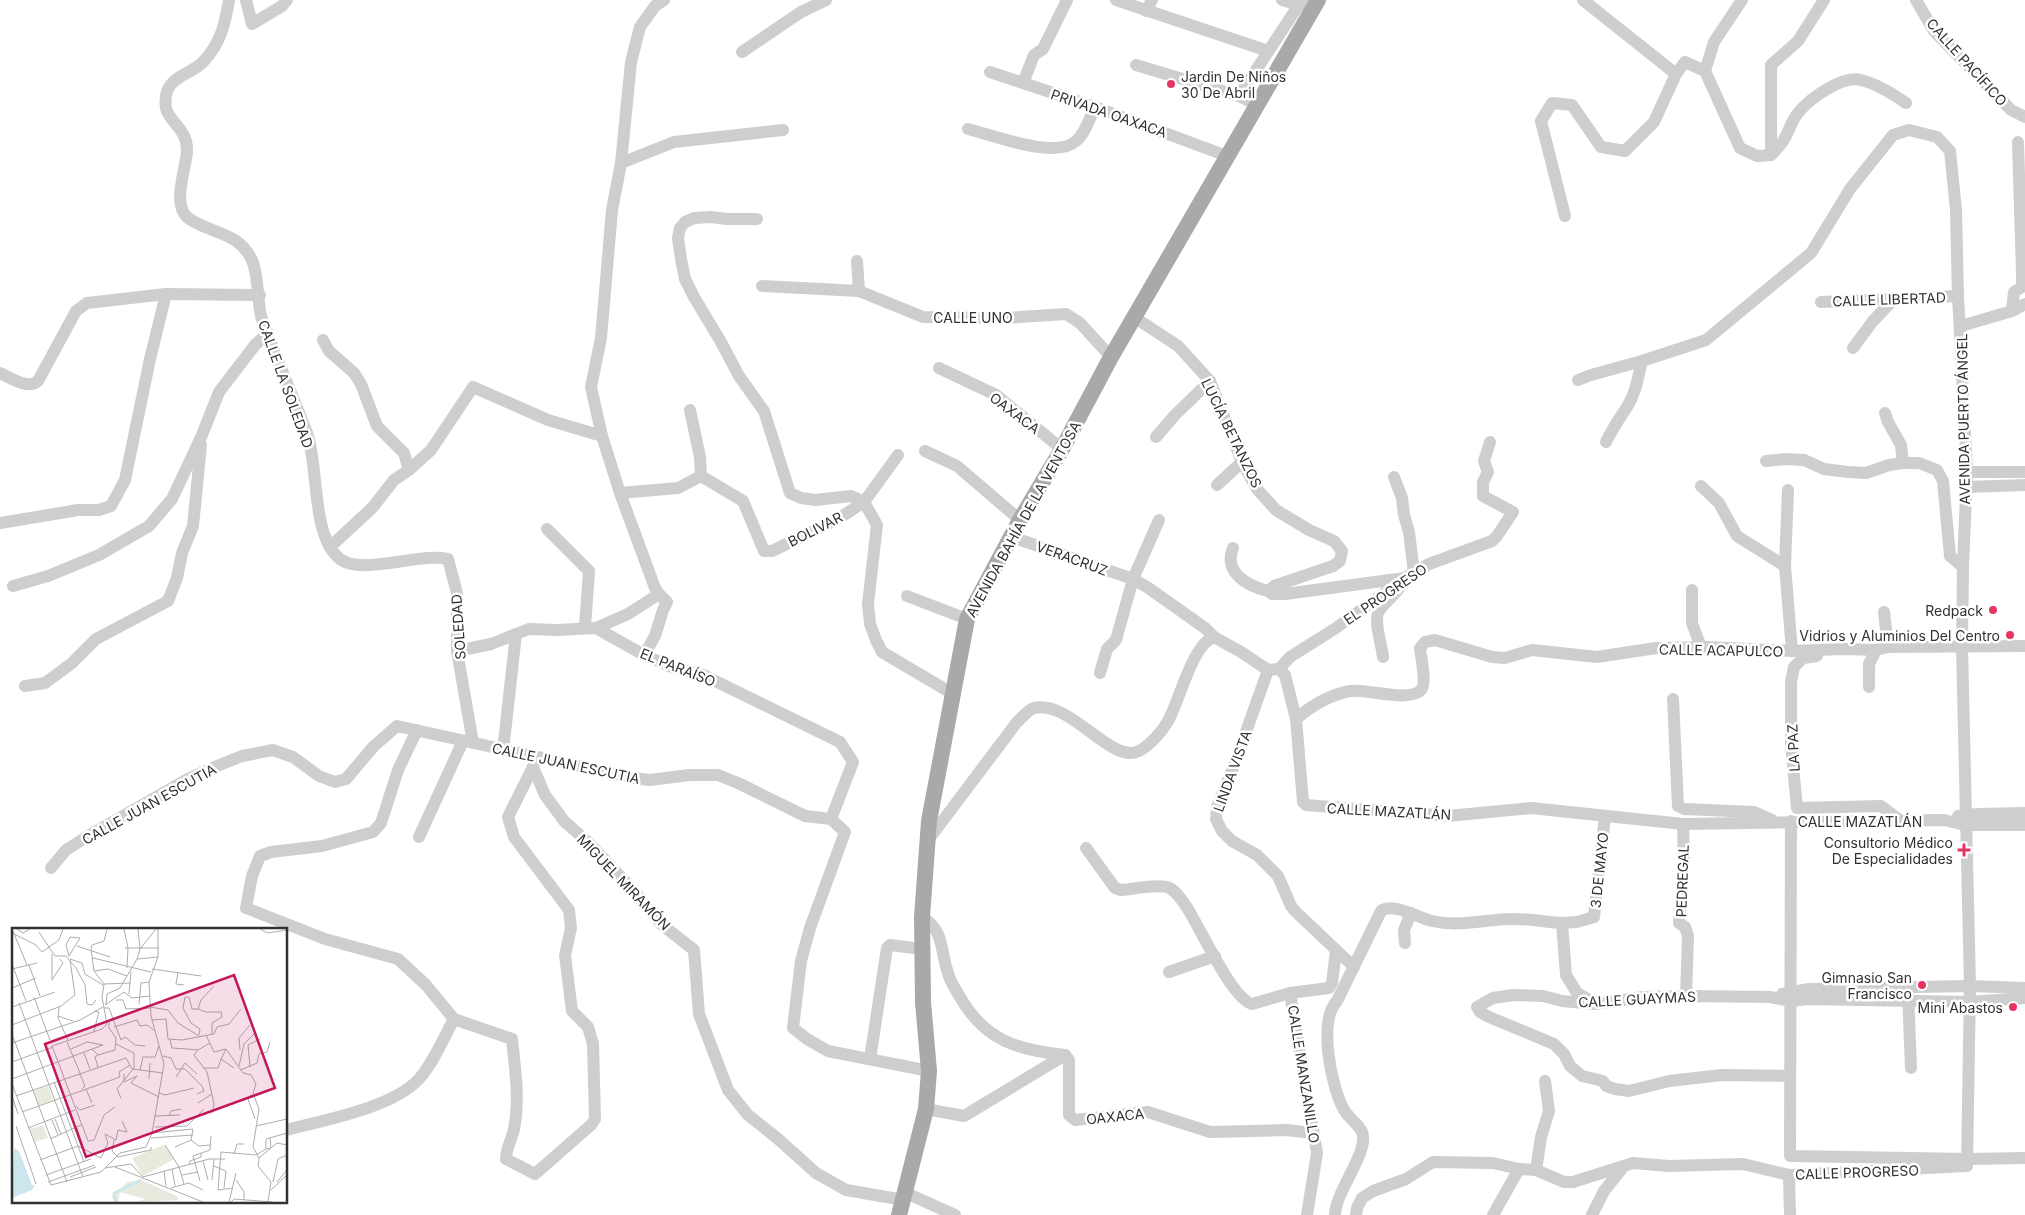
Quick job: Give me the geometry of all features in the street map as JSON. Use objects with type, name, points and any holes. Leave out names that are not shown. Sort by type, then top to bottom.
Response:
[{"type":"main road","name":"AVENIDA BAHÍA DE LA VENTOSA","points":[[903,1203],[926,1109],[929,1071],[923,1002],[922,917],[929,822],[968,619],[1020,520],[1062,449],[1134,316],[1257,105],[1309,2]]},
{"type":"street","name":"CALLE LA SOLEDAD","points":[[230,0],[223,32],[203,63],[176,78],[167,92],[166,109],[184,133],[187,149],[180,194],[181,207],[187,216],[206,227],[230,236],[252,261],[260,294],[261,316],[308,435],[323,533],[330,547],[346,563],[358,565],[372,564]]},
{"type":"street","points":[[246,0],[252,24],[282,6],[287,0]]},
{"type":"street","points":[[644,655],[655,636],[667,602],[655,588],[620,493],[602,436],[591,387],[601,338],[612,210],[621,163],[631,62],[640,27],[655,6],[664,0]]},
{"type":"street","points":[[742,52],[802,12],[826,0]]},
{"type":"street","points":[[1023,84],[1034,55],[1043,49],[1067,0]]},
{"type":"street","points":[[1116,0],[1149,6],[1268,51]]},
{"type":"street","points":[[1282,0],[1309,2]]},
{"type":"street","points":[[1583,0],[1676,74]]},
{"type":"street","points":[[1705,71],[1714,42],[1742,0]]},
{"type":"street","points":[[1771,155],[1770,65],[1798,41],[1824,0]]},
{"type":"street","name":"CALLE PACÍFICO","points":[[1916,0],[1934,31],[2011,110],[2025,117]]},
{"type":"street","points":[[1239,96],[1268,51],[1309,2]]},
{"type":"street","points":[[1564,216],[1541,121],[1552,103],[1572,105],[1601,147],[1625,151],[1654,122],[1676,74],[1685,62],[1705,71],[1740,148],[1757,156],[1771,155],[1783,141],[1797,114],[1822,92],[1834,85],[1860,79],[1893,94],[1906,103]]},
{"type":"street","points":[[1136,65],[1239,96],[1257,105]]},
{"type":"street","name":"PRIVADA OAXACA","points":[[990,72],[1227,156]]},
{"type":"street","points":[[968,129],[1041,148],[1066,148],[1077,141],[1095,108]]},
{"type":"street","points":[[621,163],[686,139],[784,130]]},
{"type":"street","name":"AVENIDA PUERTO ÁNGEL","points":[[1578,380],[1706,340],[1812,253],[1850,189],[1893,135],[1909,130],[1937,137],[1950,151],[1956,210],[1958,296],[1967,472],[1962,646],[1970,986],[1968,1163]]},
{"type":"street","points":[[2012,311],[2014,292],[2022,287],[2018,142]]},
{"type":"street","points":[[756,219],[711,217],[694,218],[685,222],[680,228],[678,238],[685,279],[739,376],[764,411],[790,493],[801,498],[815,500],[851,496],[864,502],[877,525],[868,604],[870,624],[882,652],[953,694]]},
{"type":"street","points":[[857,261],[859,291]]},
{"type":"street","name":"CALLE UNO","points":[[762,286],[859,291],[923,317],[1006,318],[1066,314],[1080,323],[1111,357]]},
{"type":"street","points":[[0,374],[30,385],[35,384],[76,311],[87,302],[166,294],[260,294]]},
{"type":"street","points":[[0,523],[78,510],[99,510],[111,506],[125,480],[150,359],[166,294]]},
{"type":"street","name":"CALLE LIBERTAD","points":[[1821,302],[1958,296]]},
{"type":"street","points":[[1853,348],[1873,321],[1894,299]]},
{"type":"street","points":[[1961,326],[2012,311],[2025,304]]},
{"type":"street","name":"LUCÍA BETANZOS","points":[[1134,316],[1178,346],[1210,381],[1242,462],[1257,489],[1276,510],[1309,530],[1334,541],[1342,551],[1340,560],[1333,566],[1274,586],[1268,591]]},
{"type":"street","points":[[13,586],[48,576],[99,555],[149,526],[172,499],[202,435],[219,392],[255,345],[268,333]]},
{"type":"street","points":[[323,340],[329,351],[354,373],[361,384],[377,426],[404,454],[410,470]]},
{"type":"street","points":[[1606,442],[1636,389],[1642,361]]},
{"type":"street","name":"OAXACA","points":[[939,368],[996,395],[1062,449]]},
{"type":"street","points":[[1156,437],[1175,415],[1210,381]]},
{"type":"street","points":[[330,547],[373,507],[394,480],[410,470],[431,450],[473,387],[548,420],[602,436]]},
{"type":"street","points":[[620,493],[678,488],[701,476],[700,457],[690,410]]},
{"type":"street","points":[[1885,412],[1888,422],[1901,445],[1903,463]]},
{"type":"street","points":[[25,686],[45,683],[72,663],[96,639],[168,601],[177,578],[182,553],[193,526],[202,435]]},
{"type":"street","name":"EL PROGRESO","points":[[1274,670],[1290,657],[1429,564],[1492,541],[1513,512],[1483,496],[1483,482],[1488,472],[1484,461],[1490,442]]},
{"type":"street","points":[[925,451],[957,466],[1020,520]]},
{"type":"street","points":[[864,502],[898,455]]},
{"type":"street","points":[[1766,461],[1804,460],[1824,469],[1866,473],[1889,465],[1903,463],[1919,464],[1937,470],[1943,481],[1950,556],[1963,567]]},
{"type":"street","points":[[1217,485],[1242,462]]},
{"type":"street","points":[[1967,472],[2025,472]]},
{"type":"street","name":"BOLIVAR","points":[[701,476],[743,501],[764,551],[772,551],[838,519],[864,502]]},
{"type":"street","points":[[1383,657],[1377,620],[1378,612],[1410,576],[1410,532],[1404,515],[1402,498],[1394,477]]},
{"type":"street","points":[[1967,487],[2025,485]]},
{"type":"street","points":[[1701,486],[1719,503],[1738,536],[1785,566]]},
{"type":"street","points":[[1788,490],[1785,566],[1792,651]]},
{"type":"street","points":[[1100,673],[1108,649],[1116,640],[1133,580],[1159,520]]},
{"type":"street","points":[[546,529],[589,571],[590,627]]},
{"type":"street","name":"VERACRUZ","points":[[1012,537],[1133,580]]},
{"type":"street","points":[[1234,548],[1230,557],[1232,569],[1242,579],[1272,594],[1285,594],[1410,576]]},
{"type":"street","name":"SOLEDAD","points":[[372,564],[402,562],[438,556],[448,559],[457,593],[457,651],[468,742]]},
{"type":"street","points":[[1133,580],[1147,587],[1205,628],[1214,637],[1274,670]]},
{"type":"street","points":[[1692,590],[1692,623],[1701,647]]},
{"type":"street","points":[[457,651],[491,644],[529,629],[558,630],[590,627],[628,614],[659,594]]},
{"type":"street","points":[[907,596],[968,619]]},
{"type":"street","points":[[1869,687],[1869,664],[1882,649],[1884,612]]},
{"type":"street","name":"EL PARAÍSO","points":[[590,627],[674,668],[701,674],[840,742],[854,762],[830,819]]},
{"type":"street","points":[[503,750],[516,634]]},
{"type":"street","points":[[929,839],[1017,722],[1033,708],[1055,710],[1075,720],[1104,742],[1124,753],[1138,752],[1149,744],[1168,723],[1181,686],[1202,646],[1208,639],[1214,637]]},
{"type":"street","name":"CALLE ACAPULCO","points":[[1296,719],[1327,698],[1351,691],[1375,694],[1412,694],[1421,690],[1424,682],[1420,648],[1425,642],[1434,640],[1492,657],[1505,658],[1532,650],[1597,657],[1656,648],[1701,647],[1792,651],[2025,646]]},
{"type":"street","name":"LA PAZ","points":[[1882,649],[1853,656],[1812,656],[1803,658],[1794,667],[1791,682],[1791,744],[1797,808],[1881,806],[1901,821]]},
{"type":"street","name":"CALLE MAZATLÁN","points":[[1274,670],[1285,675],[1296,719],[1303,802],[1306,805],[1448,816],[1531,808],[1683,824],[1965,820],[2025,825]]},
{"type":"street","name":"LINDA VISTA","points":[[1274,670],[1217,807],[1216,819],[1222,831],[1232,841],[1257,855],[1278,876],[1291,906],[1354,967]]},
{"type":"street","name":"CALLE MAZATLÁN","points":[[1673,700],[1678,806],[1684,809],[1754,812],[1777,822]]},
{"type":"street","name":"CALLE JUAN ESCUTIA","points":[[51,868],[66,850],[88,836],[188,779],[242,756],[272,750],[284,753],[293,757],[319,776],[335,782],[346,779],[374,746],[397,726],[503,750],[535,762],[650,780],[689,774],[718,775],[805,816],[830,819]]},
{"type":"street","points":[[416,730],[398,770],[381,823],[373,832],[322,846],[272,852],[260,856],[252,876],[246,908],[325,939],[398,959],[426,985],[454,1019],[512,1039],[517,1097],[514,1129],[506,1149],[506,1159],[535,1174],[592,1125],[595,1119],[593,1044],[588,1027],[572,1011],[564,955],[571,928],[569,910],[514,837],[508,817],[535,762]]},
{"type":"street","points":[[419,837],[468,742]]},
{"type":"street","name":"MIGUEL MIRAMÓN","points":[[535,762],[545,795],[564,820],[591,845],[662,924],[694,950],[699,1014],[728,1090],[748,1116],[777,1138],[816,1173],[846,1190],[955,1215]]},
{"type":"street","name":"CALLE MAZATLÁN","points":[[1965,820],[2025,813]]},
{"type":"street","name":"3 DE MAYO","points":[[1562,923],[1577,922],[1594,917],[1605,816]]},
{"type":"street","points":[[830,819],[845,832],[810,928],[801,961],[793,1028],[807,1039],[828,1051],[929,1071]]},
{"type":"street","points":[[1790,1076],[1791,822]]},
{"type":"street","name":"PEDREGAL","points":[[1683,824],[1684,864],[1679,923],[1685,927],[1688,936],[1686,996]]},
{"type":"street","name":"CALLE MANZANILLO","points":[[1086,848],[1115,888],[1121,890],[1165,886],[1176,892],[1197,922],[1231,985],[1246,1002],[1252,1004],[1290,993],[1329,988],[1332,983],[1336,951]]},
{"type":"street","points":[[1335,1215],[1340,1194],[1356,1162],[1363,1139],[1362,1132],[1343,1110],[1340,1101],[1331,1065],[1327,1027],[1330,1010],[1337,1001],[1381,911],[1385,908],[1411,913],[1432,921],[1457,925],[1510,918],[1562,923],[1566,975],[1577,992],[1595,1004]]},
{"type":"street","points":[[1405,943],[1404,930],[1411,913]]},
{"type":"street","points":[[922,917],[933,923],[943,948],[948,973],[971,1016],[998,1038],[1036,1052],[1066,1055]]},
{"type":"street","points":[[870,1059],[887,948],[890,945],[922,949]]},
{"type":"street","points":[[1169,972],[1215,956]]},
{"type":"street","name":"CALLE GUAYMAS","points":[[1908,994],[1970,986],[2025,988]]},
{"type":"street","name":"CALLE GUAYMAS","points":[[1790,1076],[1722,1075],[1669,1081],[1629,1091],[1606,1086],[1603,1081],[1582,1076],[1570,1066],[1564,1054],[1554,1044],[1488,1018],[1477,1007],[1492,998],[1513,995],[1544,996],[1562,1001],[1595,1004],[1643,997],[1791,997],[1809,989],[1908,994],[1969,1002],[2025,998]]},
{"type":"street","name":"CALLE MANZANILLO","points":[[1290,993],[1312,1133],[1317,1153],[1307,1215]]},
{"type":"street","points":[[1908,994],[1911,1068]]},
{"type":"street","points":[[288,1129],[367,1108],[403,1092],[418,1080],[432,1060],[454,1019]]},
{"type":"street","points":[[926,1109],[964,1116],[972,1113],[1066,1055]]},
{"type":"street","name":"OAXACA","points":[[1066,1055],[1069,1060],[1069,1115],[1076,1120],[1148,1112],[1210,1132],[1286,1130],[1312,1133]]},
{"type":"street","name":"CALLE PROGRESO","points":[[1790,1076],[1790,1156],[1968,1163]]},
{"type":"street","points":[[1536,1170],[1541,1137],[1549,1111],[1545,1081]]},
{"type":"street","name":"CALLE PROGRESO","points":[[1356,1215],[1362,1198],[1373,1191],[1406,1179],[1433,1162],[1482,1162],[1519,1169],[1536,1170],[1564,1182],[1573,1182],[1633,1163],[1669,1166],[1743,1164],[1790,1175],[2025,1158]]},
{"type":"street","points":[[1592,1215],[1604,1191],[1624,1166]]},
{"type":"street","points":[[1492,1215],[1519,1169]]},
{"type":"street","points":[[1790,1175],[1790,1215]]},
{"type":"place","name":"Jardin De Niños 30 De Abril","points":[[1171,84]]},
{"type":"place","name":"Redpack","points":[[1993,610]]},
{"type":"place","name":"Vidrios y Aluminios Del Centro","points":[[2010,635]]},
{"type":"place","name":"Consultorio Médico De Especialidades","points":[[1964,850]]},
{"type":"place","name":"Gimnasio San Francisco","points":[[1922,985]]},
{"type":"place","name":"Mini Abastos","points":[[2013,1007]]}]
